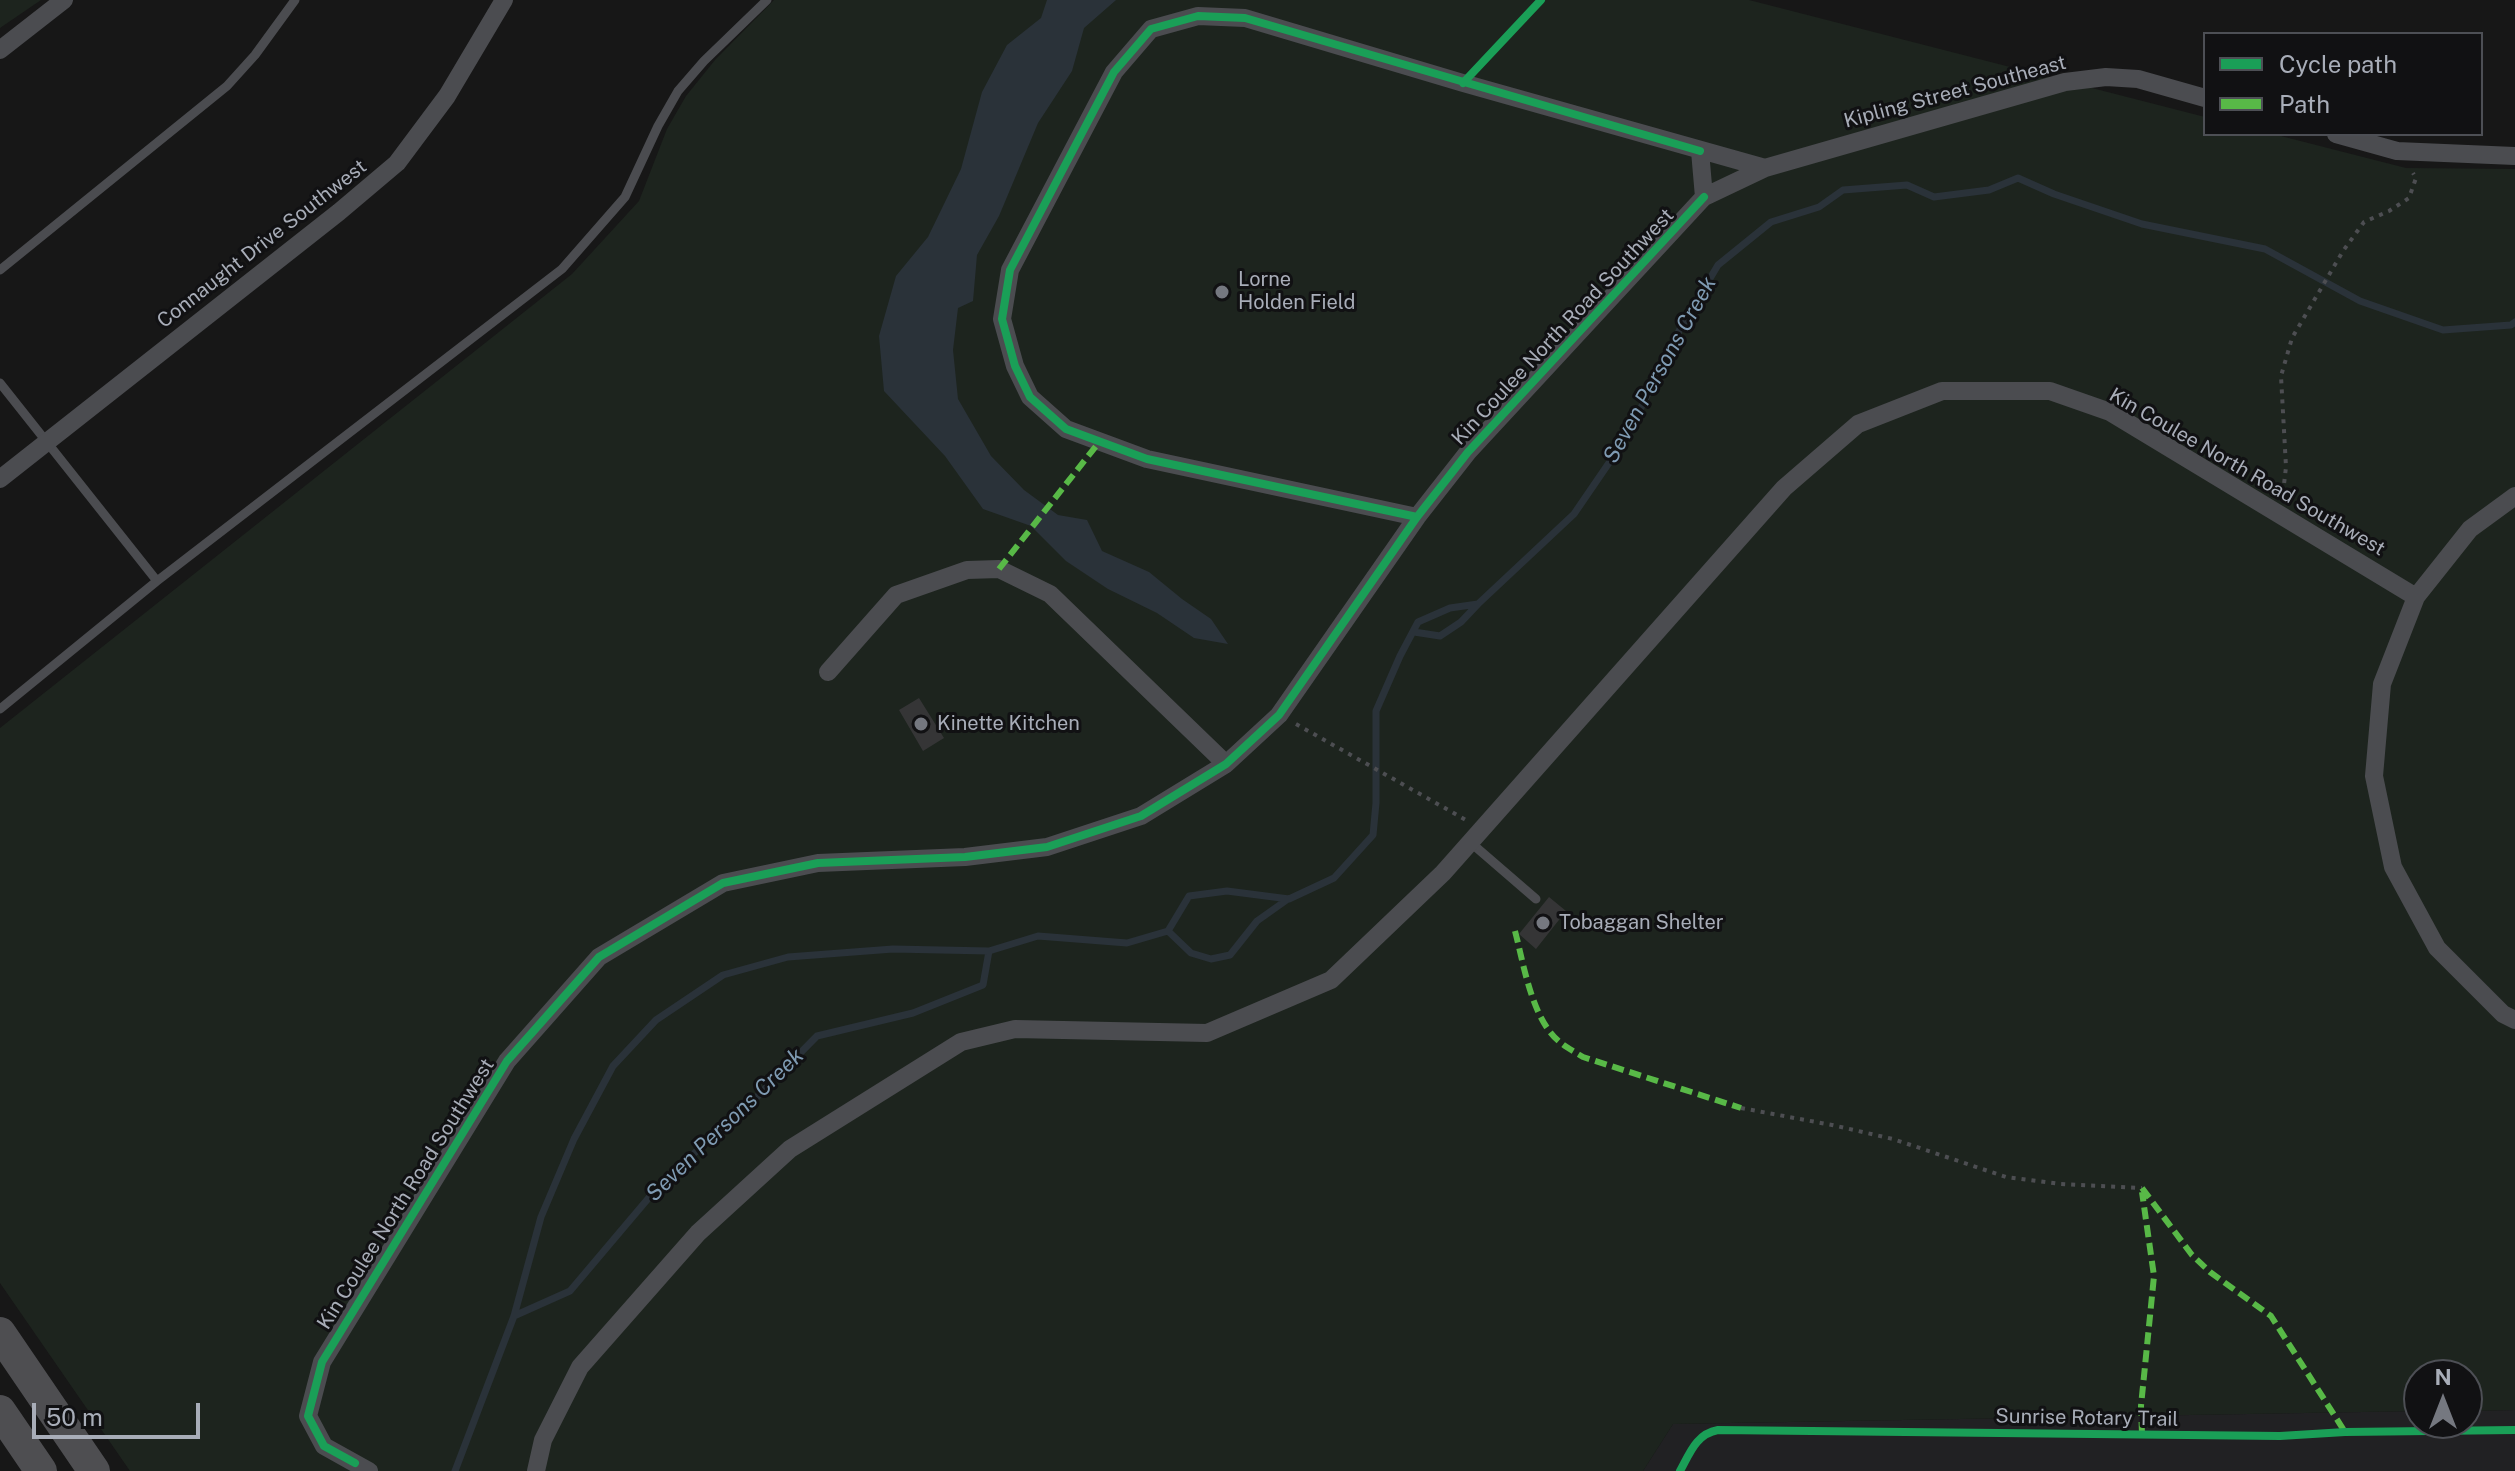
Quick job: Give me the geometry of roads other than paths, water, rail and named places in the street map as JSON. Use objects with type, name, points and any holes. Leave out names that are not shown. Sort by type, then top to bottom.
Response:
[{"type":"highway","points":[[0,1333],[94,1471]]},
{"type":"highway","points":[[5,1418],[41,1471]]},
{"type":"street","points":[[0,50],[64,0]]},
{"type":"street","name":"Connaught Drive Southwest","points":[[0,479],[397,163],[447,96],[504,0]]},
{"type":"street","points":[[1417,517],[1147,459],[1066,429],[1030,397],[1015,366],[1002,319],[1010,270],[1114,72],[1151,29],[1198,16],[1245,18],[1765,168]]},
{"type":"street","name":"Kipling Street Southeast","points":[[1765,168],[2065,82],[2106,77],[2138,79],[2203,97]]},
{"type":"street","points":[[2343,136],[2397,151],[2515,156]]},
{"type":"street","points":[[1700,151],[1704,197]]},
{"type":"street","name":"Kin Coulee North Road Southwest","points":[[369,1471],[324,1446],[308,1416],[322,1362],[507,1061],[599,957],[723,883],[818,863],[965,857],[1047,847],[1141,816],[1226,764],[1279,715],[1417,517],[1468,452],[1704,197],[1765,168]]},
{"type":"street","name":"Kin Coulee North Road Southwest","points":[[536,1471],[543,1440],[580,1367],[698,1233],[790,1149],[961,1042],[1015,1029],[1207,1033],[1331,980],[1443,873],[1784,488],[1858,424],[1942,391],[2050,391],[2110,412],[2416,597]]},
{"type":"street","points":[[2515,496],[2470,529],[2416,597],[2382,684],[2374,776],[2393,867],[2437,948],[2503,1014],[2515,1020]]},
{"type":"street","points":[[828,672],[896,595],[967,570],[999,569],[1050,594],[1226,764]]},
{"type":"lane","points":[[0,270],[227,86],[255,55],[295,0]]},
{"type":"lane","points":[[0,709],[157,581],[562,269],[625,197],[678,91],[767,0]]},
{"type":"lane","points":[[0,383],[157,581]]},
{"type":"lane","points":[[1476,835],[1536,899]]},
{"type":"waterway","name":"Seven Persons Creek","points":[[455,1471],[514,1316],[541,1217],[574,1139],[613,1066],[656,1020],[723,975],[788,957],[893,949],[989,951],[1038,936],[1127,943],[1168,931],[1189,896],[1227,891],[1289,899],[1334,878],[1373,835],[1376,711],[1418,622],[1450,608],[1478,604],[1574,514],[1626,438],[1680,329],[1718,265],[1771,222],[1819,207],[1843,190],[1907,185],[1934,197],[1989,190],[2018,178],[2054,194],[2142,224],[2265,249],[2360,301],[2443,330],[2511,325],[2515,322]]},
{"type":"waterway","name":"Seven Persons Creek","points":[[1414,632],[1440,636],[1461,622],[1478,604]]},
{"type":"waterway","name":"Seven Persons Creek","points":[[1168,931],[1191,953],[1211,959],[1230,955],[1257,921],[1288,899]]},
{"type":"waterway","name":"Seven Persons Creek","points":[[514,1316],[570,1291],[663,1181],[753,1101],[817,1036],[913,1013],[983,985],[989,951]]},
{"type":"place","name":"Lorne Holden Field","points":[[1222,292]]},
{"type":"place","name":"Kinette Kitchen","points":[[921,724]]},
{"type":"place","name":"Tobaggan Shelter","points":[[1543,923]]}]
